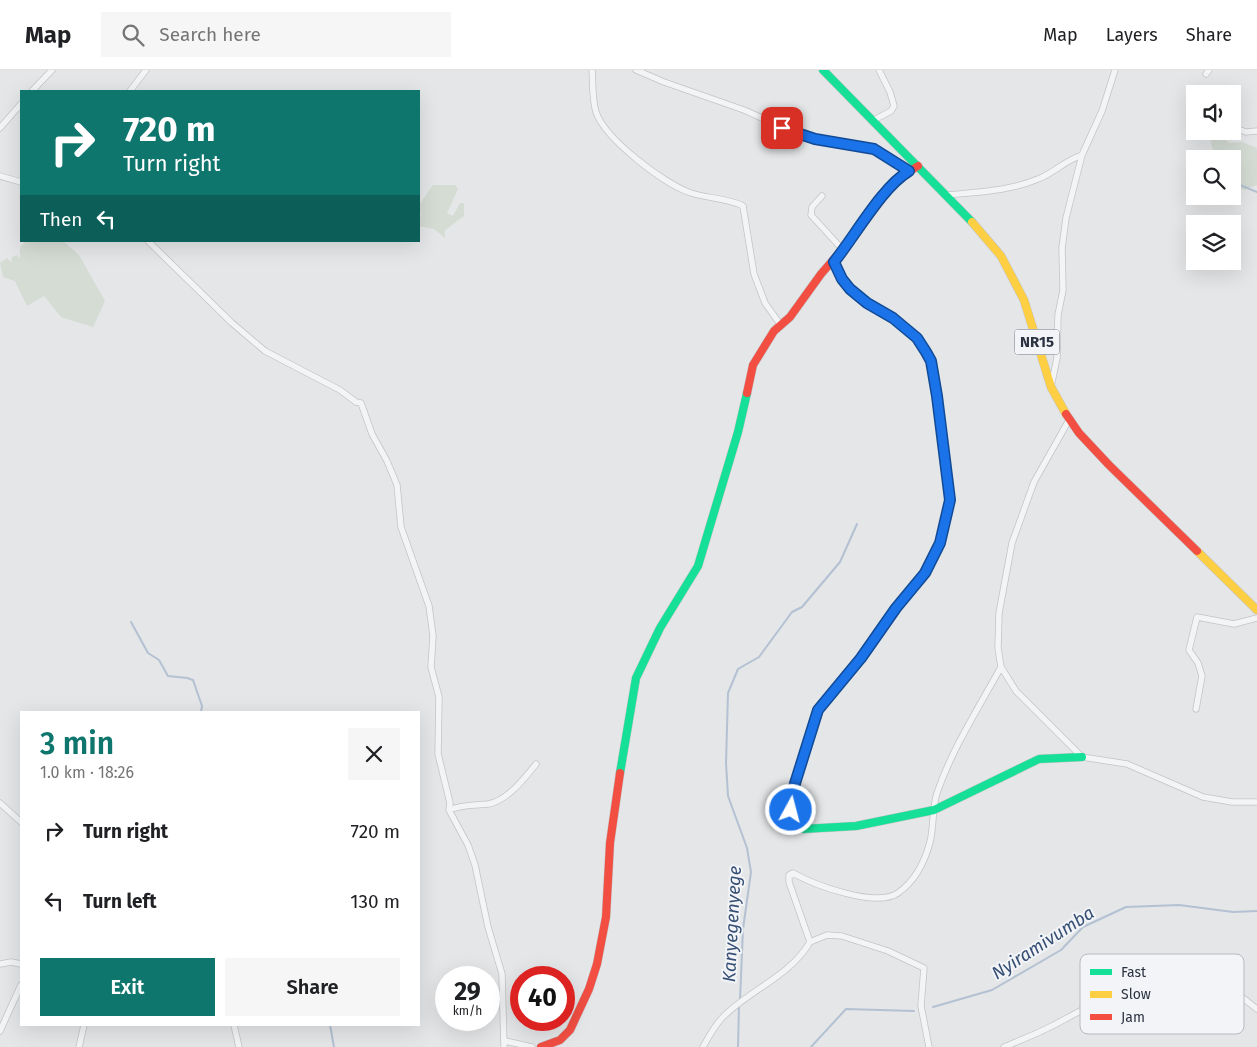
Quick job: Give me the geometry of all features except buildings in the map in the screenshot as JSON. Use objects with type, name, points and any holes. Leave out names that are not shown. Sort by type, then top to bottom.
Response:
[{"type":"main road","name":"NR15","points":[[823,70],[947,195],[978,228],[1010,269],[1024,300],[1051,387],[1069,420],[1109,465],[1257,610]]},
{"type":"main road","points":[[541,1047],[560,1040],[570,1030],[590,988],[597,964],[606,917],[610,843],[622,757],[636,678],[660,628],[698,566],[738,432],[753,365],[780,324],[790,316],[821,274],[834,262],[896,180],[918,166]]},
{"type":"main road","points":[[834,262],[842,279],[850,289],[867,303],[893,318],[917,338],[931,361],[950,500],[940,543],[925,573],[896,608],[861,658],[818,710],[792,793],[791,810],[800,826],[806,830],[856,826],[934,810],[1039,760],[1082,756]]},
{"type":"street","points":[[33,90],[52,70]]},
{"type":"street","points":[[131,90],[146,70]]},
{"type":"street","points":[[592,70],[596,111],[616,140],[676,186],[689,192],[743,206],[754,274],[765,303],[780,324]]},
{"type":"street","points":[[636,70],[664,82],[744,110],[800,135],[874,149],[909,171]]},
{"type":"street","points":[[872,121],[891,111],[894,106],[879,70]]},
{"type":"street","points":[[1051,387],[1057,358],[1058,315],[1063,290],[1063,233],[1082,155],[1102,112],[1115,70]]},
{"type":"street","points":[[0,128],[20,105]]},
{"type":"street","points":[[1241,130],[1246,132],[1257,131]]},
{"type":"street","points":[[947,195],[995,190],[1028,183],[1046,175],[1066,161],[1082,155]]},
{"type":"street","points":[[0,176],[20,182]]},
{"type":"street","points":[[822,196],[812,207],[811,215],[843,250]]},
{"type":"street","points":[[149,242],[232,323],[265,351],[340,390],[356,402],[361,403],[372,434],[387,461],[397,485],[401,527],[429,606],[433,636],[431,667],[439,696],[438,754],[450,803],[449,810],[468,845],[475,865],[488,927],[502,974],[505,1044],[532,1047]]},
{"type":"street","points":[[1069,420],[1034,482],[1012,543],[999,613],[998,648],[1001,667],[1016,691],[1082,756],[1127,764],[1204,796],[1232,802],[1257,802]]},
{"type":"street","points":[[1196,709],[1202,676],[1198,663],[1188,650],[1197,617],[1234,624],[1257,618]]},
{"type":"street","points":[[810,942],[789,882],[791,874],[839,892],[873,897],[888,897],[898,894],[918,871],[925,856],[930,842],[937,793],[944,775],[1001,667]]},
{"type":"street","points":[[449,810],[463,804],[487,804],[498,801],[524,779],[536,764]]},
{"type":"street","points":[[0,803],[20,821]]},
{"type":"street","points":[[703,1047],[724,1016],[790,966],[803,954],[810,942],[827,935],[842,936],[888,951],[924,968],[921,1006],[929,1047]]},
{"type":"street","points":[[0,964],[11,962],[20,964]]},
{"type":"street","points":[[0,1031],[20,987]]},
{"type":"street","points":[[1244,1000],[1257,1009]]},
{"type":"street","points":[[1004,1047],[1080,1011]]},
{"type":"street","points":[[79,1047],[84,1026]]},
{"type":"street","points":[[234,1026],[239,1047]]},
{"type":"shaded area","points":[[1210,140],[1226,140],[1229,143],[1242,142],[1257,148],[1257,185],[1245,190],[1241,189],[1241,150],[1213,150]]},
{"type":"shaded area","points":[[433,185],[455,185],[458,189],[447,213],[453,216],[460,203],[464,203],[464,216],[445,230],[445,238],[434,229],[420,226],[420,204]]},
{"type":"shaded area","points":[[25,242],[64,242],[79,255],[105,301],[93,327],[61,317],[44,296],[27,306],[15,281],[3,277],[0,263],[7,258],[11,262],[12,257],[17,255],[20,259],[20,247]]},
{"type":"waterway","points":[[1241,185],[1257,192]]},
{"type":"waterway","name":"Kanyegenyege","points":[[740,1000],[743,929],[751,872],[747,848],[728,796],[726,763],[728,693],[738,669],[759,657],[792,612],[802,607],[840,562],[857,524]]},
{"type":"waterway","points":[[131,622],[148,653],[159,660],[168,676],[193,680],[202,706],[201,711]]},
{"type":"waterway","name":"Nyiramivumba","points":[[933,1007],[992,990],[1061,950],[1083,927],[1126,907],[1179,905],[1233,912],[1257,911]]},
{"type":"waterway","name":"Kanyegenyege","points":[[738,1047],[739,1005]]},
{"type":"waterway","name":"Nyiramivumba","points":[[811,1047],[846,1009],[914,1011]]},
{"type":"waterway","points":[[330,1026],[334,1047]]},
{"type":"traffic: fast","points":[[823,70],[972,222]]},
{"type":"traffic: fast","points":[[620,773],[636,678],[660,628],[698,566],[738,432],[747,393]]},
{"type":"traffic: fast","points":[[809,740],[791,799],[792,813],[803,829],[856,826],[934,810],[1039,759],[1082,757]]},
{"type":"traffic: slow","points":[[972,222],[1001,256],[1024,300],[1051,387],[1066,414]]},
{"type":"traffic: slow","points":[[834,262],[842,279],[850,289],[867,303],[893,317],[917,338],[931,361],[950,500],[940,543],[922,576]]},
{"type":"traffic: slow","points":[[1197,551],[1257,610]]},
{"type":"traffic: jam","points":[[747,393],[753,365],[774,331],[790,317],[821,274],[854,236],[896,180],[918,166]]},
{"type":"traffic: jam","points":[[1066,414],[1079,433],[1109,465],[1197,551]]},
{"type":"traffic: jam","points":[[809,740],[818,710],[861,658],[896,608],[922,576]]},
{"type":"traffic: jam","points":[[541,1047],[560,1040],[570,1030],[589,989],[597,964],[606,917],[610,843],[620,773]]},
{"type":"route","points":[[782,128],[815,139],[874,149],[909,171],[896,180],[834,262],[837,271],[850,289],[874,308],[893,318],[917,338],[931,361],[950,491],[950,500],[940,543],[925,573],[900,602],[861,658],[818,710],[792,793],[791,810]]}]
